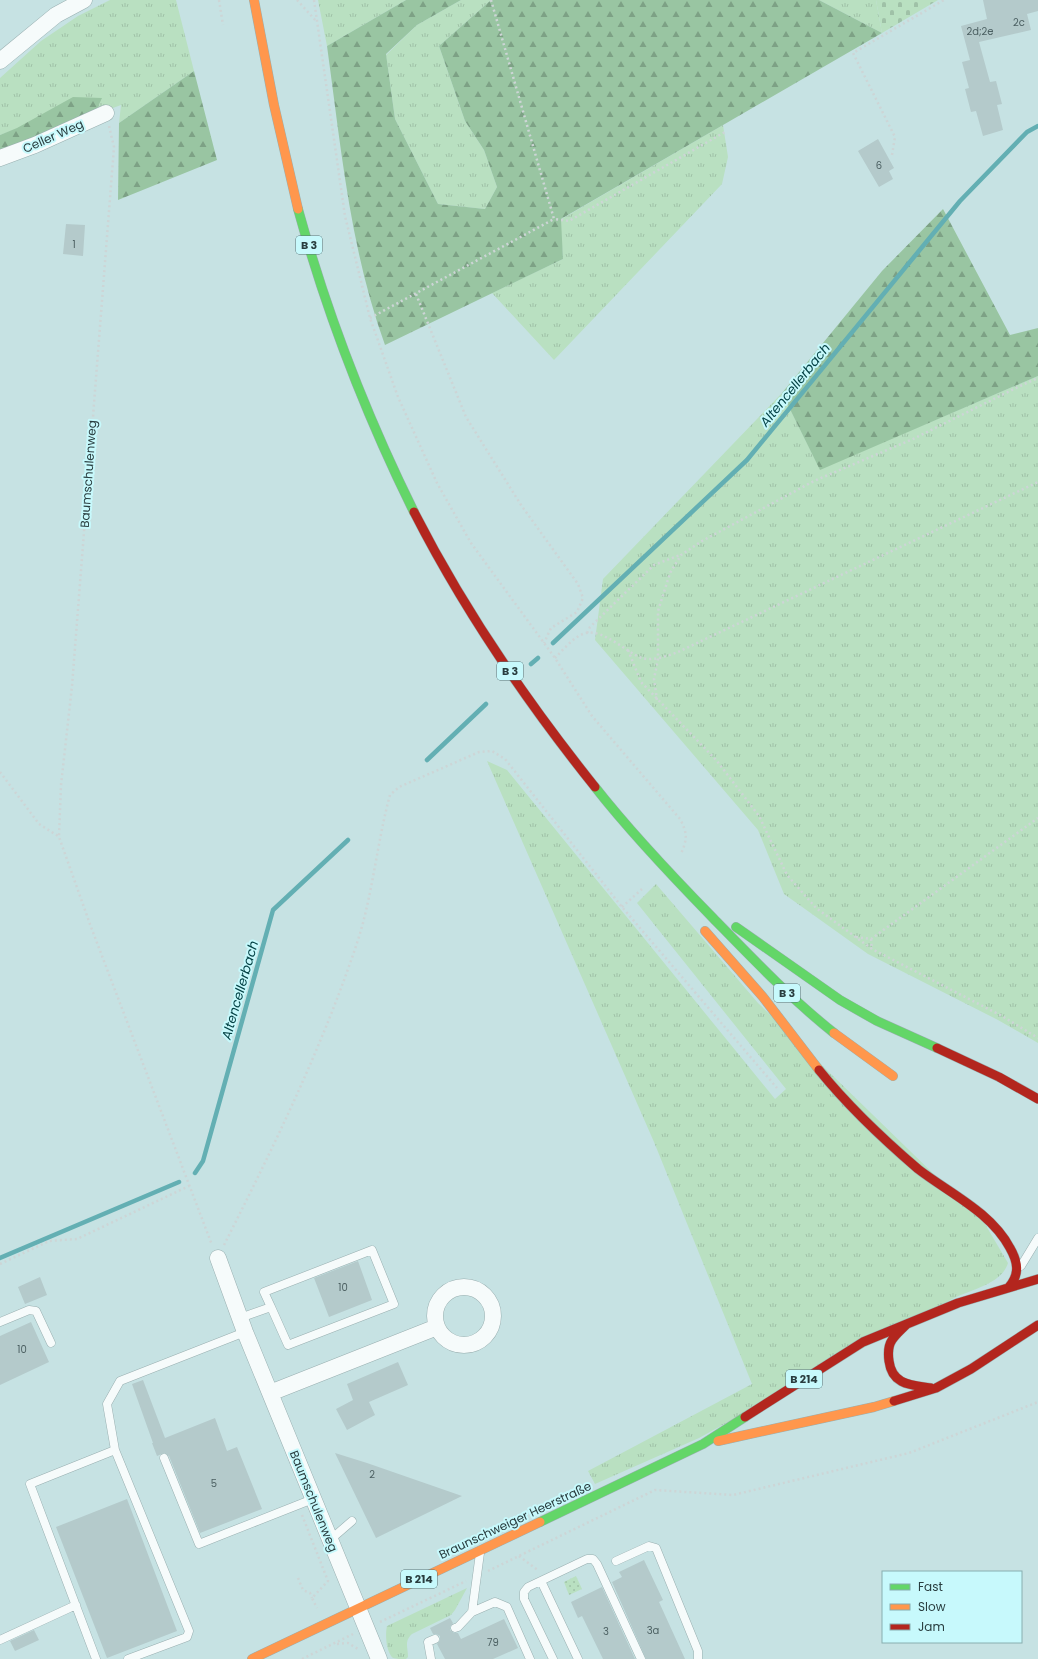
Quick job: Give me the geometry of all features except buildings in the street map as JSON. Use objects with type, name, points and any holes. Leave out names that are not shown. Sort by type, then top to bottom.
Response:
[{"type":"main road","name":"B 3","points":[[254,0],[282,144],[317,274],[344,352],[364,402],[407,499],[442,565],[496,651],[569,755],[644,846],[761,968],[802,1007],[893,1076]]},
{"type":"main road","points":[[644,846],[650,868]]},
{"type":"main road","points":[[692,897],[831,994],[876,1020],[956,1056],[1024,1090],[1038,1099]]},
{"type":"main road","points":[[698,924],[763,997],[829,1082],[869,1125],[920,1170],[973,1208],[994,1227],[1004,1239],[1016,1262],[1017,1272],[1009,1287]]},
{"type":"main road","name":"B 214","points":[[703,1444],[863,1342],[958,1303],[1038,1279]]},
{"type":"main road","points":[[910,1322],[892,1340],[888,1352],[889,1366],[894,1378],[914,1386],[936,1388]]},
{"type":"main road","name":"B 214","points":[[703,1444],[874,1407],[936,1388],[971,1369],[1038,1326]]},
{"type":"main road","name":"Braunschweiger Heerstraße","points":[[252,1659],[703,1444]]},
{"type":"street","points":[[0,62],[56,14],[84,0]]},
{"type":"street","name":"Celler Weg","points":[[0,158],[35,145],[106,113]]},
{"type":"street","name":"Baumschulenweg","points":[[218,1258],[270,1393],[379,1659]]},
{"type":"street","points":[[270,1393],[437,1327]]},
{"type":"lane","points":[[1017,1272],[1038,1238]]},
{"type":"lane","points":[[372,1250],[394,1304],[288,1345],[271,1307],[264,1292],[372,1250]]},
{"type":"lane","points":[[128,1659],[187,1637],[189,1631],[115,1450],[108,1404],[120,1381],[243,1325],[271,1307]]},
{"type":"lane","points":[[0,1322],[28,1310],[36,1311],[51,1343]]},
{"type":"lane","points":[[96,1659],[30,1484],[115,1450]]},
{"type":"lane","points":[[164,1458],[199,1544],[313,1499]]},
{"type":"lane","points":[[330,1540],[352,1521]]},
{"type":"lane","points":[[616,1561],[649,1546],[656,1548],[698,1651],[698,1659]]},
{"type":"lane","points":[[472,1612],[480,1550]]},
{"type":"lane","points":[[553,1659],[524,1599],[524,1592],[528,1587],[554,1574],[587,1559],[593,1559],[597,1564],[641,1659]]},
{"type":"lane","points":[[541,1581],[578,1659]]},
{"type":"lane","points":[[455,1628],[458,1627],[472,1612],[495,1602],[507,1607],[530,1659]]},
{"type":"lane","points":[[0,1640],[76,1605]]},
{"type":"lane","points":[[431,1659],[428,1642],[435,1639]]},
{"type":"path","points":[[219,0],[223,25]]},
{"type":"path","points":[[297,0],[318,23]]},
{"type":"path","points":[[314,0],[345,216],[370,318],[398,397],[437,483],[471,543],[544,643],[592,716],[680,819],[686,831],[686,843],[681,854]]},
{"type":"path","points":[[491,0],[554,219]]},
{"type":"path","points":[[892,155],[895,136],[853,53],[944,0]]},
{"type":"path","name":"Baumschulenweg","points":[[59,837],[61,785],[72,686],[114,147],[106,113]]},
{"type":"path","points":[[370,318],[554,219],[568,221],[725,132]]},
{"type":"path","points":[[416,294],[466,417],[521,505],[578,584],[584,598],[577,612],[551,628],[544,643]]},
{"type":"path","points":[[554,658],[575,638],[587,632],[590,627],[654,565],[681,555],[702,541],[814,482],[913,439],[1038,378]]},
{"type":"path","points":[[587,632],[605,636],[642,658],[658,658],[678,652],[1038,482]]},
{"type":"path","points":[[657,700],[654,679],[658,658],[658,611],[670,573],[681,555]]},
{"type":"path","points":[[628,650],[641,682],[717,761],[759,816],[787,875],[816,908],[872,949],[1002,1016],[1038,1038]]},
{"type":"path","points":[[218,1258],[273,1147],[320,1040],[358,939],[390,795],[399,787],[479,752],[492,751],[505,759],[622,907],[777,1088]]},
{"type":"path","points":[[0,772],[39,824],[59,837],[189,1186],[218,1258]]},
{"type":"path","points":[[855,937],[871,939],[930,898],[1038,818]]},
{"type":"path","points":[[622,907],[642,889]]},
{"type":"path","points":[[871,939],[872,949]]},
{"type":"path","points":[[0,1264],[49,1241],[77,1239],[189,1186]]},
{"type":"path","points":[[302,1659],[655,1490],[733,1495],[909,1453],[1038,1402]]},
{"type":"path","points":[[298,1505],[328,1580],[312,1598]]},
{"type":"path","points":[[519,1556],[542,1573],[554,1574]]},
{"type":"path","points":[[298,1578],[303,1590],[310,1593],[334,1644]]},
{"type":"path","points":[[334,1644],[348,1643],[357,1647],[362,1653]]},
{"type":"green space","points":[[110,0],[176,0],[194,71],[119,123],[121,105],[94,115],[101,98],[0,135],[0,78],[41,41],[78,16]]},
{"type":"green space","points":[[318,0],[406,0],[327,46]]},
{"type":"green space","points":[[406,0],[461,0],[417,25],[386,54],[395,119],[438,204],[485,209],[497,187],[484,150],[465,121],[439,46],[491,0],[819,0],[882,33],[561,219],[563,259],[385,345],[373,309],[355,235],[342,160],[327,46]]},
{"type":"green space","points":[[461,0],[491,0],[439,46],[465,121],[484,150],[497,187],[485,209],[438,204],[395,119],[386,55],[417,25]]},
{"type":"green space","points":[[819,0],[876,0],[882,33]]},
{"type":"green space","points":[[876,0],[938,0],[882,33]]},
{"type":"green space","points":[[194,71],[217,160],[118,200],[119,123]]},
{"type":"green space","points":[[73,97],[102,98],[94,115],[0,153],[0,135],[17,128]]},
{"type":"green space","points":[[723,125],[728,157],[722,184],[554,360],[492,293],[563,259],[560,220]]},
{"type":"green space","points":[[943,209],[1010,335],[1038,328],[1038,376],[820,470],[782,393],[882,271]]},
{"type":"green space","points":[[1038,376],[1038,1043],[998,1020],[868,954],[784,894],[758,830],[595,640],[603,579],[782,393],[820,469]]},
{"type":"green space","points":[[487,761],[507,770],[775,1099],[786,1089],[637,903],[656,884],[758,1003],[985,1224],[1008,1263],[1005,1270],[994,1280],[956,1297],[699,1438],[595,1484],[588,1471],[752,1384],[654,1142]]},
{"type":"green space","points":[[576,1576],[582,1589],[569,1595],[564,1582]]},
{"type":"green space","points":[[467,1588],[451,1615],[412,1634],[408,1639],[408,1657],[406,1659],[393,1658],[389,1652],[387,1643],[387,1626]]},
{"type":"waterway","name":"Altencellerbach","points":[[553,643],[747,460],[960,201],[1027,132],[1038,126]]},
{"type":"waterway","name":"Altencellerbach","points":[[531,664],[538,658]]},
{"type":"waterway","name":"Altencellerbach","points":[[427,760],[486,704]]},
{"type":"waterway","name":"Altencellerbach","points":[[195,1173],[203,1161],[273,910],[348,840]]},
{"type":"waterway","name":"Altencellerbach","points":[[0,1258],[179,1182]]},
{"type":"traffic: fast","points":[[298,209],[309,248],[349,364],[396,475],[414,512]]},
{"type":"traffic: fast","points":[[595,787],[637,838],[742,948],[802,1006],[834,1033]]},
{"type":"traffic: fast","points":[[736,927],[840,1000],[877,1021],[937,1048]]},
{"type":"traffic: fast","points":[[540,1522],[703,1444],[745,1417]]},
{"type":"traffic: slow","points":[[254,0],[274,105],[298,209]]},
{"type":"traffic: slow","points":[[705,931],[763,997],[819,1070]]},
{"type":"traffic: slow","points":[[834,1033],[893,1076]]},
{"type":"traffic: slow","points":[[718,1441],[874,1407],[894,1401]]},
{"type":"traffic: slow","points":[[252,1659],[540,1522]]},
{"type":"traffic: jam","points":[[414,512],[475,620],[545,722],[595,787]]},
{"type":"traffic: jam","points":[[937,1048],[999,1077],[1038,1099]]},
{"type":"traffic: jam","points":[[819,1070],[854,1109],[905,1158],[930,1178],[981,1214],[1002,1235],[1015,1258],[1017,1268],[1013,1282],[1009,1287]]},
{"type":"traffic: jam","points":[[745,1417],[863,1342],[958,1303],[1038,1279]]},
{"type":"traffic: jam","points":[[907,1324],[895,1336],[890,1345],[888,1356],[891,1369],[894,1375],[904,1382],[916,1386],[931,1388]]},
{"type":"traffic: jam","points":[[894,1401],[936,1388],[971,1369],[1038,1325]]}]
